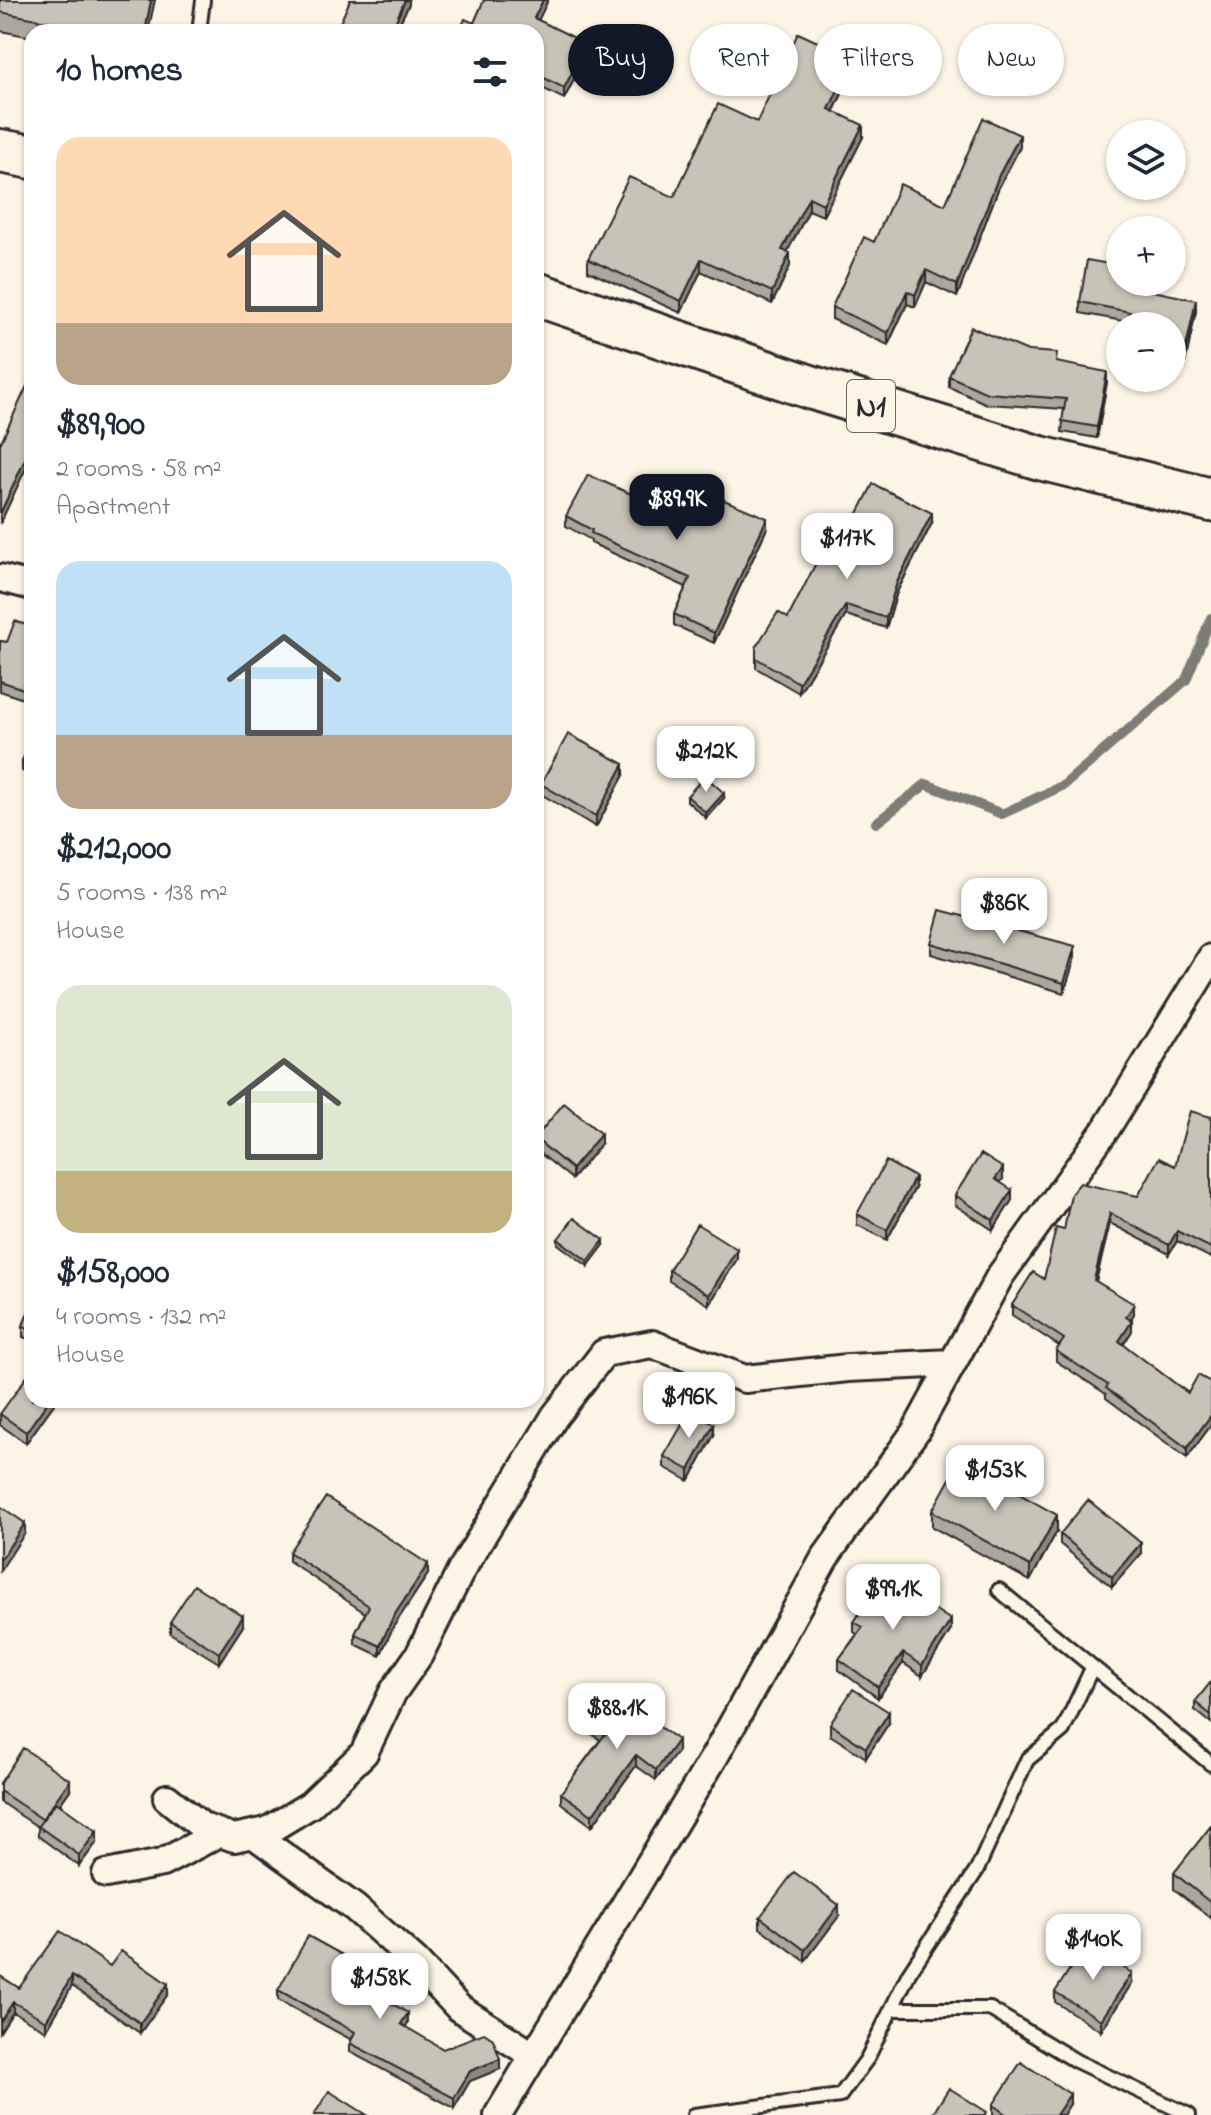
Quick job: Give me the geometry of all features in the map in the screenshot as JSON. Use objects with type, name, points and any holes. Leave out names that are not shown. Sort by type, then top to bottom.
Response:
[{"type":"main road","points":[[0,151],[24,156]]},
{"type":"main road","name":"N1","points":[[544,303],[1040,458],[1211,500]]},
{"type":"street","points":[[0,578],[24,584]]},
{"type":"street","points":[[501,2114],[716,1754],[824,1559],[915,1432],[1000,1276],[1106,1129],[1209,964]]},
{"type":"street","points":[[167,1798],[203,1827],[234,1838],[267,1831],[310,1805],[364,1753],[393,1692],[419,1655],[470,1557],[555,1416],[604,1353],[652,1344],[745,1379],[848,1368],[952,1363]]},
{"type":"street","points":[[106,1874],[162,1863],[219,1833]]},
{"type":"street","points":[[253,1834],[355,1908],[415,1961],[459,2008],[534,2056]]},
{"type":"lane","points":[[200,24],[203,0]]},
{"type":"lane","points":[[999,1590],[1211,1764]]},
{"type":"lane","points":[[694,2115],[840,2096],[867,2059],[909,1973],[977,1870],[1027,1760],[1063,1730],[1092,1668]]},
{"type":"lane","points":[[892,2009],[990,2009],[1076,2061],[1189,2115]]},
{"type":"building","points":[[0,0],[151,0],[146,24],[62,24],[0,12]]},
{"type":"building","points":[[350,0],[405,0],[394,24],[340,23]]},
{"type":"building","points":[[484,0],[543,0],[534,18],[568,35],[568,80],[564,88],[544,78],[544,24],[463,24],[465,19],[474,23]]},
{"type":"building","points":[[798,33],[814,40],[814,96],[835,96],[829,109],[863,125],[823,204],[809,197],[782,250],[790,253],[772,292],[701,259],[681,301],[588,259],[629,177],[674,197],[718,104],[757,122],[769,96],[798,96]]},
{"type":"building","points":[[983,118],[1020,135],[999,175],[957,285],[926,270],[915,295],[907,291],[888,333],[832,307],[864,237],[874,242],[900,184],[945,205]]},
{"type":"building","points":[[1087,260],[1106,263],[1106,296],[1177,296],[1196,300],[1186,347],[1186,312],[1130,312],[1080,302]]},
{"type":"building","points":[[971,327],[1028,351],[1057,353],[1056,362],[1106,372],[1097,427],[1062,421],[1066,399],[987,393],[949,376]]},
{"type":"building","points":[[24,392],[24,461],[0,514],[0,441]]},
{"type":"building","points":[[588,475],[686,518],[698,489],[767,518],[714,633],[674,614],[690,578],[591,533],[592,530],[566,516]]},
{"type":"building","points":[[873,484],[932,513],[897,582],[886,618],[846,605],[799,683],[756,658],[756,647],[778,612],[788,618],[822,551],[835,558]]},
{"type":"building","points":[[15,621],[24,624],[24,689],[0,681],[0,641],[7,642]]},
{"type":"building","points":[[568,734],[624,764],[596,816],[544,786],[544,778]]},
{"type":"building","points":[[705,776],[724,793],[706,813],[687,796]]},
{"type":"building","points":[[940,910],[1075,946],[1064,983],[931,943]]},
{"type":"building","points":[[564,1103],[601,1134],[572,1169],[544,1146],[544,1127]]},
{"type":"building","points":[[1190,1111],[1211,1117],[1211,1248],[1177,1231],[1169,1245],[1110,1213],[1094,1280],[1134,1304],[1126,1317],[1132,1321],[1119,1341],[1188,1393],[1198,1375],[1211,1382],[1211,1415],[1187,1448],[1106,1388],[1108,1385],[1056,1351],[1064,1339],[1012,1305],[1033,1272],[1044,1279],[1056,1228],[1064,1230],[1071,1194],[1080,1183],[1138,1196],[1159,1158],[1175,1166]]},
{"type":"building","points":[[981,1154],[1003,1168],[995,1179],[1012,1190],[993,1220],[955,1195]]},
{"type":"building","points":[[886,1161],[915,1177],[887,1230],[857,1214]]},
{"type":"building","points":[[574,1218],[604,1240],[588,1261],[558,1239]]},
{"type":"building","points":[[697,1224],[737,1249],[709,1295],[669,1270]]},
{"type":"building","points":[[24,1381],[24,1408],[43,1408],[26,1432],[0,1414]]},
{"type":"building","points":[[690,1411],[714,1424],[689,1470],[664,1456]]},
{"type":"building","points":[[960,1461],[1057,1515],[1030,1566],[932,1511]]},
{"type":"building","points":[[326,1497],[428,1564],[393,1617],[380,1646],[355,1634],[369,1606],[289,1552]]},
{"type":"building","points":[[1088,1500],[1141,1543],[1112,1577],[1060,1534]]},
{"type":"building","points":[[0,1506],[25,1523],[0,1560]]},
{"type":"building","points":[[883,1576],[951,1620],[922,1665],[903,1653],[878,1687],[839,1659],[863,1627],[854,1622]]},
{"type":"building","points":[[194,1585],[243,1616],[219,1653],[170,1622]]},
{"type":"building","points":[[1211,1682],[1211,1715],[1195,1702]]},
{"type":"building","points":[[853,1689],[889,1712],[866,1748],[830,1724]]},
{"type":"building","points":[[609,1691],[678,1740],[656,1770],[636,1755],[592,1815],[561,1793],[606,1733],[588,1721]]},
{"type":"building","points":[[23,1748],[70,1780],[42,1819],[0,1791],[0,1783]]},
{"type":"building","points":[[56,1802],[97,1831],[79,1855],[38,1826]]},
{"type":"building","points":[[1211,1826],[1211,1903],[1174,1873]]},
{"type":"building","points":[[794,1872],[839,1905],[805,1950],[760,1917]]},
{"type":"building","points":[[60,1931],[110,1966],[121,1951],[168,1984],[140,2023],[72,1976],[46,2021],[13,2002],[0,2022],[0,1976],[19,1988]]},
{"type":"building","points":[[308,1936],[357,1963],[349,1978],[408,2013],[401,2024],[443,2049],[484,2033],[493,2039],[500,2059],[470,2071],[454,2098],[350,2043],[355,2032],[278,1990]]},
{"type":"building","points":[[1086,1944],[1132,1973],[1101,2020],[1055,1992]]},
{"type":"building","points":[[1021,2062],[1070,2094],[1056,2115],[1007,2115],[993,2105]]},
{"type":"building","points":[[949,2088],[987,2112],[985,2115],[932,2115]]},
{"type":"building","points":[[329,2091],[367,2115],[314,2115]]},
{"type":"waterway","points":[[876,823],[926,784],[1002,814],[1064,785],[1186,680],[1211,618]]}]
